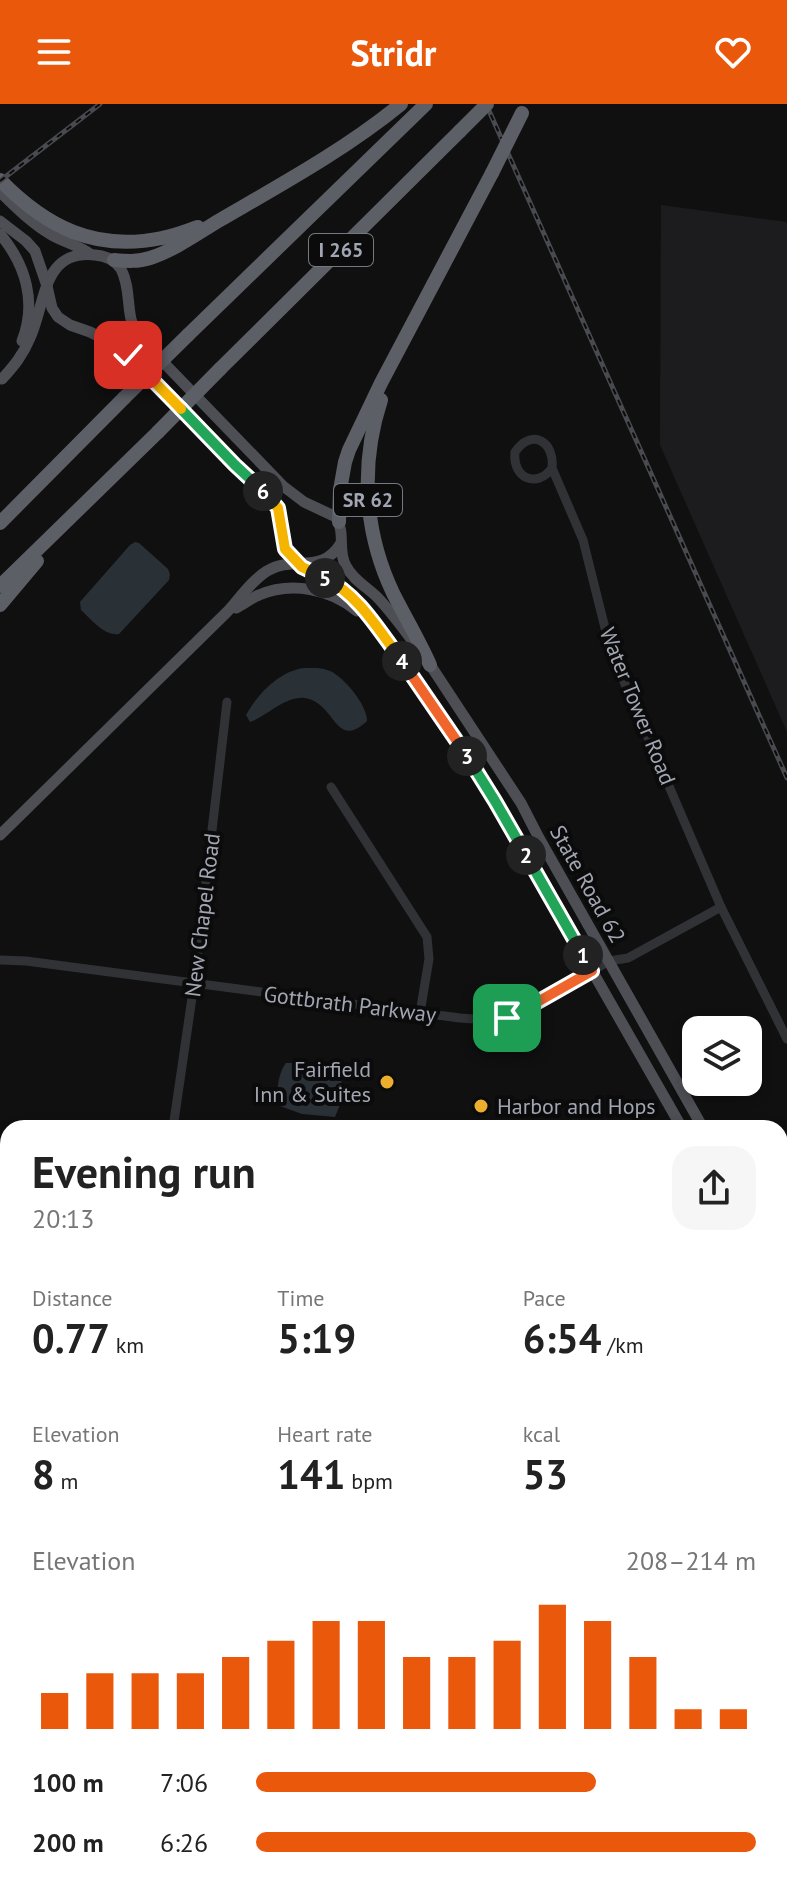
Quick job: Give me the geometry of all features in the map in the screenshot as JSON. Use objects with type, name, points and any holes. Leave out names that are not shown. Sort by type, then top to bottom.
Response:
[{"type":"highway","points":[[114,260],[152,258],[180,244],[373,127],[401,104]]},
{"type":"highway","name":"I 265","points":[[0,523],[426,104]]},
{"type":"highway","name":"I 265","points":[[0,586],[487,104]]},
{"type":"highway","name":"SR 62","points":[[430,665],[386,576],[375,540],[368,501],[368,456],[380,402],[410,330],[525,109]]},
{"type":"highway","points":[[0,180],[48,221],[78,234],[104,240],[136,242],[164,238],[217,221]]},
{"type":"highway","points":[[339,522],[345,462],[381,383],[410,330]]},
{"type":"highway","points":[[0,605],[83,505]]},
{"type":"main road","points":[[0,192],[32,223],[91,254]]},
{"type":"main road","points":[[0,221],[35,251],[52,308],[58,317],[100,337],[128,355],[273,500],[280,513],[285,549],[302,566],[342,589],[376,626],[438,712],[495,801],[677,1120]]},
{"type":"main road","points":[[0,234],[22,269],[29,301],[25,334],[1,380]]},
{"type":"main road","points":[[1,380],[17,363],[28,344],[49,277],[70,257],[91,254],[106,256],[120,267],[137,335],[283,486],[304,502],[330,513],[339,522]]},
{"type":"main road","name":"State Road 62","points":[[339,522],[343,561],[350,573],[388,609],[430,665],[521,803],[698,1120]]},
{"type":"main road","points":[[0,835],[253,583],[266,572],[324,560],[341,543]]},
{"type":"main road","points":[[227,612],[270,591],[306,589],[337,598],[376,626]]},
{"type":"street","name":"Water Tower Road","points":[[552,468],[540,479],[526,477],[515,466],[515,452],[525,442],[538,440],[551,450],[552,468],[583,540],[609,644],[619,670],[721,907],[787,1039]]},
{"type":"street","name":"New Chapel Road","points":[[174,1120],[194,984],[227,702]]},
{"type":"street","points":[[331,787],[427,937],[429,959],[420,1013]]},
{"type":"street","name":"Gottbrath Parkway","points":[[0,960],[489,1020],[507,1018],[609,961],[628,958],[721,907]]},
{"type":"shaded area","points":[[661,205],[787,222],[787,732],[660,445]]},
{"type":"shaded area","points":[[135,542],[168,569],[169,580],[119,634],[114,634],[94,623],[81,610],[80,602]]},
{"type":"shaded area","points":[[304,668],[327,670],[342,679],[359,700],[367,721],[348,731],[315,702],[298,698],[250,722],[246,715],[263,692],[286,674]]},
{"type":"shaded area","points":[[286,1063],[323,1067],[342,1077],[335,1117],[302,1114],[280,1106],[278,1084]]},
{"type":"railway","points":[[0,181],[100,104]]},
{"type":"railway","points":[[486,104],[787,778]]},
{"type":"place","name":"Fairfield Inn & Suites","points":[[387,1082]]},
{"type":"place","name":"Harbor and Hops","points":[[481,1106]]},
{"type":"route","points":[[128,355],[276,503],[285,549],[302,567],[335,583],[361,607],[416,680],[495,801],[592,971],[507,1018]]}]
